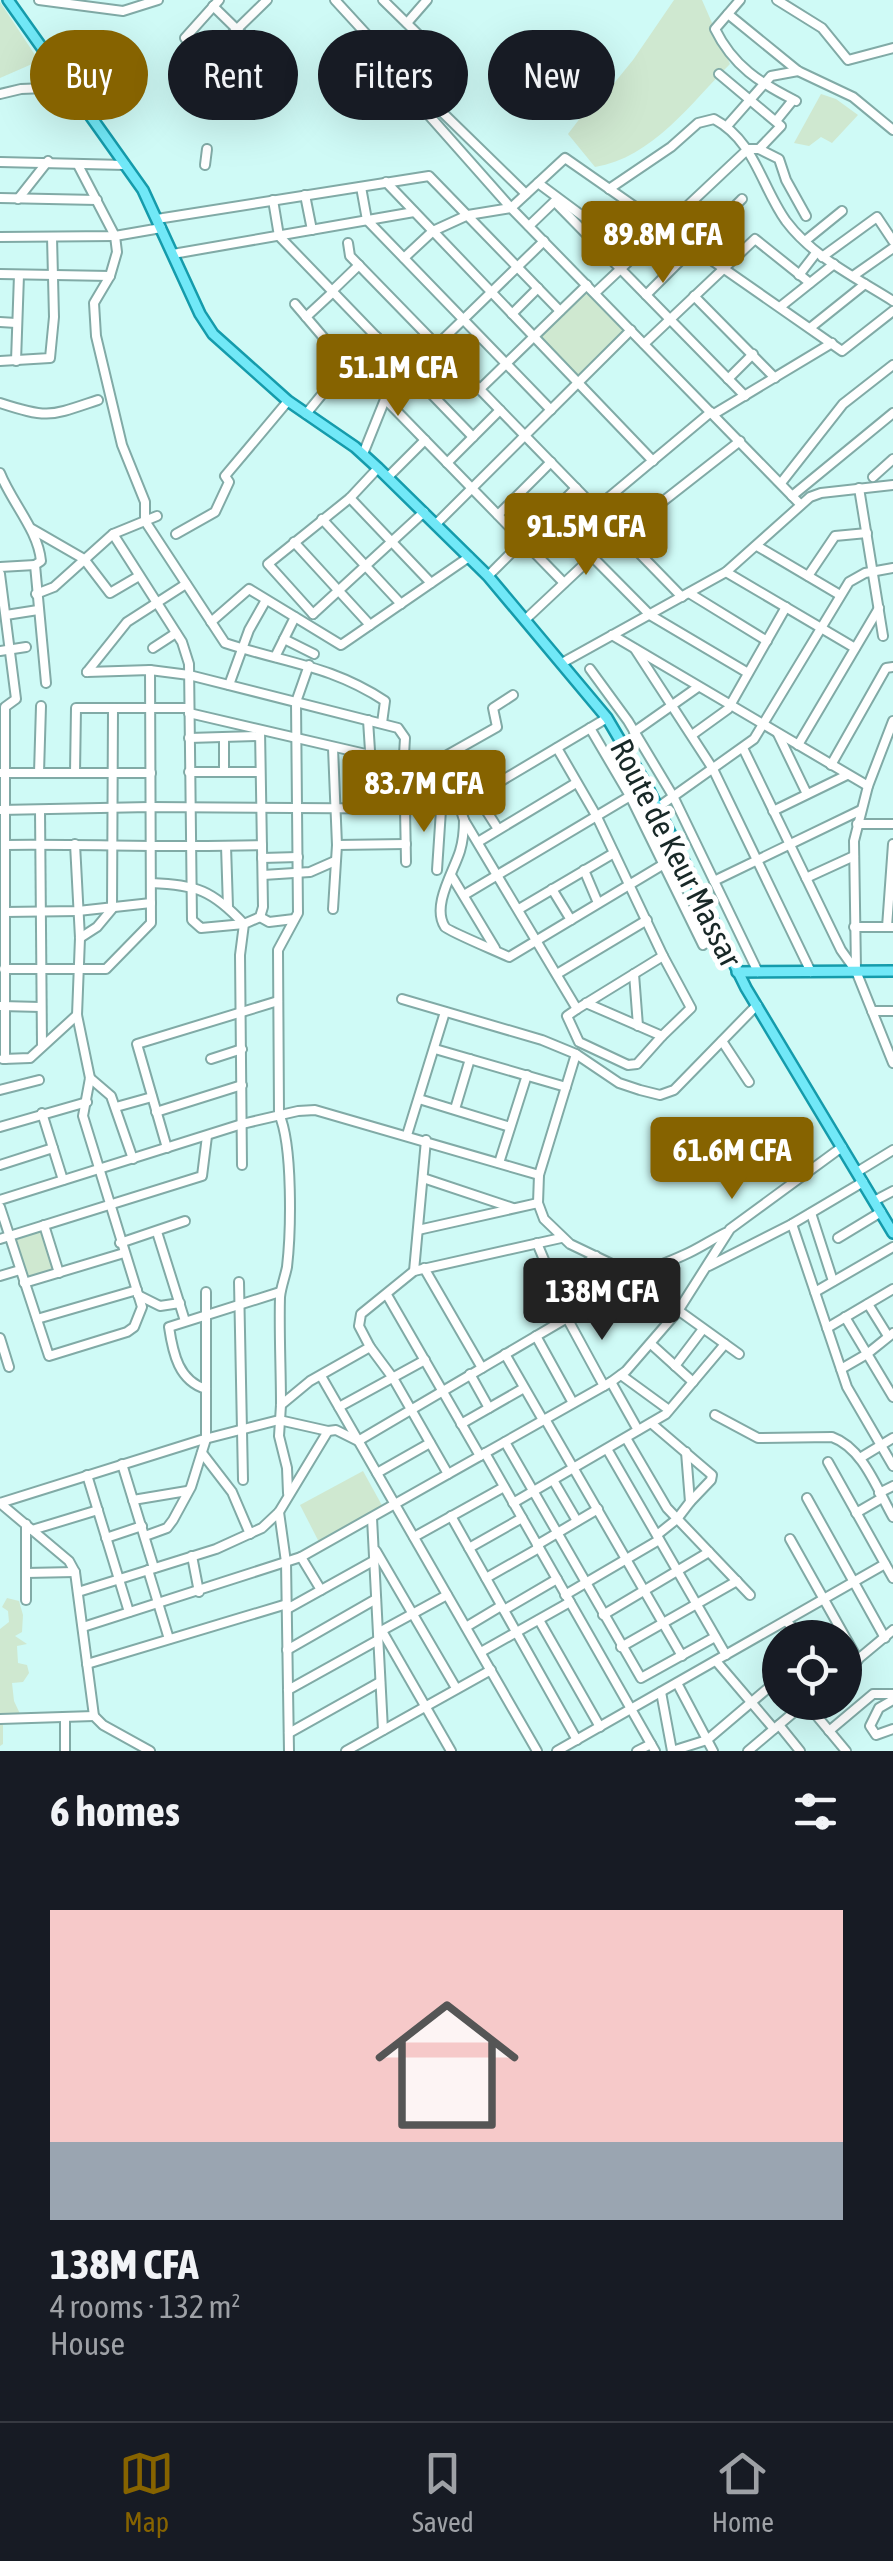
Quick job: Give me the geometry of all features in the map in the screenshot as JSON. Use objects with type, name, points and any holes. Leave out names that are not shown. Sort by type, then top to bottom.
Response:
[{"type":"main road","name":"Route de Keur Massar","points":[[8,0],[30,30]]},
{"type":"main road","name":"Route de Keur Massar","points":[[95,120],[127,165],[159,223],[213,334],[288,401],[364,454],[424,512],[488,576],[607,718],[646,786],[737,972],[893,1233]]},
{"type":"main road","points":[[737,972],[893,970]]},
{"type":"street","points":[[38,0],[123,11],[158,0]]},
{"type":"street","points":[[237,30],[268,0]]},
{"type":"street","points":[[335,0],[363,30]]},
{"type":"street","points":[[384,0],[414,30]]},
{"type":"street","points":[[407,23],[427,0]]},
{"type":"street","points":[[740,0],[715,29],[726,52],[763,85],[794,100],[776,121]]},
{"type":"street","points":[[777,0],[822,28],[848,60],[893,48]]},
{"type":"street","points":[[192,30],[216,3],[232,30]]},
{"type":"street","points":[[728,14],[798,71],[853,97],[893,130]]},
{"type":"street","points":[[726,126],[774,74],[798,71]]},
{"type":"street","points":[[719,74],[782,126],[759,148]]},
{"type":"street","points":[[0,106],[0,94],[30,89]]},
{"type":"street","points":[[609,189],[709,118],[726,126],[748,149],[786,220],[819,255],[893,301]]},
{"type":"street","points":[[434,120],[511,208],[800,504]]},
{"type":"street","points":[[450,120],[526,194]]},
{"type":"street","points":[[594,293],[748,149],[759,148],[779,159],[804,212],[786,220]]},
{"type":"street","points":[[205,165],[207,150]]},
{"type":"street","points":[[404,258],[432,231],[468,216],[511,208],[564,158],[842,350],[893,312]]},
{"type":"street","points":[[18,198],[48,161]]},
{"type":"street","points":[[0,162],[127,165]]},
{"type":"street","points":[[78,165],[115,236],[117,252],[110,276],[94,303],[96,336],[122,445],[145,502],[145,521],[225,643],[309,665],[362,686],[386,700],[382,724]]},
{"type":"street","points":[[0,237],[115,236],[272,200],[430,176],[560,311]]},
{"type":"street","points":[[386,182],[653,461]]},
{"type":"street","points":[[538,183],[744,396]]},
{"type":"street","points":[[360,186],[367,220],[552,410]]},
{"type":"street","points":[[306,195],[312,230]]},
{"type":"street","points":[[0,198],[97,200]]},
{"type":"street","points":[[272,200],[279,236],[473,437]]},
{"type":"street","points":[[529,226],[557,200]]},
{"type":"street","points":[[557,200],[635,254]]},
{"type":"street","points":[[646,295],[742,200]]},
{"type":"street","points":[[805,241],[842,211]]},
{"type":"street","points":[[173,254],[414,212]]},
{"type":"street","points":[[799,275],[819,255],[877,217],[893,244],[853,276]]},
{"type":"street","points":[[884,228],[893,221]]},
{"type":"street","points":[[0,361],[50,358],[52,236]]},
{"type":"street","points":[[644,344],[754,238],[810,283]]},
{"type":"street","points":[[437,345],[544,241]]},
{"type":"street","points":[[348,243],[350,256],[685,595],[767,641]]},
{"type":"street","points":[[780,307],[834,264]]},
{"type":"street","points":[[306,318],[359,265]]},
{"type":"street","points":[[0,274],[110,276]]},
{"type":"street","points":[[16,362],[19,275]]},
{"type":"street","points":[[810,328],[865,284]]},
{"type":"street","points":[[480,389],[586,285]]},
{"type":"street","points":[[881,293],[893,285]]},
{"type":"street","points":[[512,314],[538,288]]},
{"type":"street","points":[[694,296],[774,378]]},
{"type":"street","points":[[295,304],[347,365]]},
{"type":"street","points":[[0,322],[16,323]]},
{"type":"street","points":[[436,524],[631,330]]},
{"type":"street","points":[[306,414],[347,365],[377,338]]},
{"type":"street","points":[[596,508],[712,413],[832,344]]},
{"type":"street","points":[[728,379],[753,354]]},
{"type":"street","points":[[364,454],[396,372],[404,365]]},
{"type":"street","points":[[781,483],[843,404],[893,365]]},
{"type":"street","points":[[385,399],[564,583]]},
{"type":"street","points":[[0,403],[38,416],[98,400]]},
{"type":"street","points":[[176,534],[216,512],[229,482],[224,476],[288,401]]},
{"type":"street","points":[[447,463],[500,410]]},
{"type":"street","points":[[792,496],[891,417]]},
{"type":"street","points":[[388,477],[425,440]]},
{"type":"street","points":[[526,619],[592,557],[740,441]]},
{"type":"street","points":[[873,477],[893,459]]},
{"type":"street","points":[[498,515],[551,462]]},
{"type":"street","points":[[313,614],[268,564],[350,498],[378,468]]},
{"type":"street","points":[[0,473],[4,497],[30,528],[41,558],[35,565],[0,570],[16,698],[5,707],[2,1059],[30,1058],[76,1015]]},
{"type":"street","points":[[562,663],[726,572],[800,504],[821,493],[893,485]]},
{"type":"street","points":[[488,576],[576,488]]},
{"type":"street","points":[[859,488],[883,636]]},
{"type":"street","points":[[350,498],[431,583]]},
{"type":"street","points":[[275,657],[299,620],[313,614],[424,512]]},
{"type":"street","points":[[550,514],[650,615],[748,673]]},
{"type":"street","points":[[36,594],[54,587],[113,534],[157,516]]},
{"type":"street","points":[[322,519],[401,604]]},
{"type":"street","points":[[30,528],[84,559],[110,592],[139,576]]},
{"type":"street","points":[[113,534],[176,633],[189,664],[189,884],[195,925],[201,928],[244,924],[260,917],[276,922],[294,919]]},
{"type":"street","points":[[808,576],[835,536],[867,534]]},
{"type":"street","points":[[294,542],[370,625]]},
{"type":"street","points":[[756,546],[840,595]]},
{"type":"street","points":[[211,622],[249,589],[341,645],[469,557]]},
{"type":"street","points":[[35,565],[46,682]]},
{"type":"street","points":[[656,808],[743,748],[763,725],[849,582],[873,570],[893,568]]},
{"type":"street","points":[[726,572],[855,648]]},
{"type":"street","points":[[186,584],[127,622],[87,672],[150,670],[189,675],[382,724],[404,733],[403,772]]},
{"type":"street","points":[[230,685],[249,630],[266,600]]},
{"type":"street","points":[[692,734],[729,705],[786,608]]},
{"type":"street","points":[[798,746],[879,608]]},
{"type":"street","points":[[6,614],[38,610]]},
{"type":"street","points":[[153,648],[176,633]]},
{"type":"street","points":[[612,635],[868,786]]},
{"type":"street","points":[[284,639],[314,654]]},
{"type":"street","points":[[0,651],[26,647]]},
{"type":"street","points":[[635,649],[713,770],[811,972]]},
{"type":"street","points":[[288,1493],[278,1420],[282,1405],[280,1292],[287,1264],[285,1128],[278,1114],[279,944],[298,913],[296,702],[309,665]]},
{"type":"street","points":[[830,765],[886,668],[893,667]]},
{"type":"street","points":[[590,669],[673,796],[758,972]]},
{"type":"street","points":[[2,969],[102,970],[151,923],[150,670]]},
{"type":"street","points":[[634,732],[698,687]]},
{"type":"street","points":[[419,774],[497,726],[492,710],[498,702],[513,695]]},
{"type":"street","points":[[39,773],[41,706]]},
{"type":"street","points":[[76,773],[76,708],[189,711],[260,733],[370,755]]},
{"type":"street","points":[[80,938],[97,927],[112,909],[113,708]]},
{"type":"street","points":[[3,810],[443,810],[478,796],[607,718]]},
{"type":"street","points":[[368,720],[369,808]]},
{"type":"street","points":[[856,971],[857,824],[893,721]]},
{"type":"street","points":[[590,728],[630,796],[703,945]]},
{"type":"street","points":[[189,738],[260,733]]},
{"type":"street","points":[[260,733],[260,917]]},
{"type":"street","points":[[778,734],[807,794]]},
{"type":"street","points":[[224,737],[224,772]]},
{"type":"street","points":[[333,748],[337,845],[333,908]]},
{"type":"street","points":[[557,748],[597,817],[691,1008],[638,1064],[628,1065],[579,1042],[567,1016],[663,956]]},
{"type":"street","points":[[743,748],[841,950],[856,971],[893,1063]]},
{"type":"street","points":[[371,766],[388,772],[419,774],[438,790],[443,810],[437,870]]},
{"type":"street","points":[[190,772],[260,772]]},
{"type":"street","points":[[388,772],[394,808]]},
{"type":"street","points":[[3,773],[150,773]]},
{"type":"street","points":[[773,810],[848,775]]},
{"type":"street","points":[[478,842],[576,783]]},
{"type":"street","points":[[464,895],[646,786]]},
{"type":"street","points":[[478,796],[498,830]]},
{"type":"street","points":[[460,806],[464,820],[577,1009]]},
{"type":"street","points":[[405,808],[406,862]]},
{"type":"street","points":[[40,810],[42,1046]]},
{"type":"street","points":[[714,881],[861,810]]},
{"type":"street","points":[[464,820],[461,849],[444,892],[442,919],[446,927],[509,957],[679,854]]},
{"type":"street","points":[[857,824],[893,824]]},
{"type":"street","points":[[75,844],[80,938],[76,1015],[90,1078],[84,1122],[99,1170],[120,1242],[142,1308],[140,1318],[128,1332],[53,1355],[46,1352],[38,1319],[4,1237],[0,1204],[63,1180],[99,1170],[242,1124],[278,1114],[315,1110],[540,1174]]},
{"type":"street","points":[[337,845],[406,844]]},
{"type":"street","points":[[854,927],[890,927],[893,844]]},
{"type":"street","points":[[5,845],[262,845]]},
{"type":"street","points":[[226,846],[228,907]]},
{"type":"street","points":[[518,910],[614,852]]},
{"type":"street","points":[[806,878],[854,856]]},
{"type":"street","points":[[262,858],[298,857]]},
{"type":"street","points":[[263,875],[310,872],[335,861]]},
{"type":"street","points":[[584,870],[598,903]]},
{"type":"street","points":[[451,875],[495,948]]},
{"type":"street","points":[[151,883],[189,884],[228,907],[244,924]]},
{"type":"street","points":[[552,889],[571,920]]},
{"type":"street","points":[[5,912],[78,912],[151,904]]},
{"type":"street","points":[[557,974],[646,920]]},
{"type":"street","points":[[242,1166],[240,955],[244,924]]},
{"type":"street","points":[[634,974],[638,1026]]},
{"type":"street","points":[[402,999],[542,1040],[576,1054],[620,1083],[663,1095],[674,1090],[757,1005]]},
{"type":"street","points":[[167,1148],[138,1044],[278,1001]]},
{"type":"street","points":[[586,1003],[662,1036]]},
{"type":"street","points":[[2,1006],[41,1007]]},
{"type":"street","points":[[872,1011],[893,1011]]},
{"type":"street","points":[[408,1135],[445,1012]]},
{"type":"street","points":[[722,1041],[749,1082]]},
{"type":"street","points":[[211,1058],[242,1049]]},
{"type":"street","points":[[434,1049],[566,1086]]},
{"type":"street","points":[[576,1054],[540,1174],[538,1203],[544,1219],[561,1238],[632,1277],[739,1354]]},
{"type":"street","points":[[455,1109],[470,1059]]},
{"type":"street","points":[[499,1162],[527,1074]]},
{"type":"street","points":[[90,1078],[106,1090],[116,1107],[133,1158]]},
{"type":"street","points":[[0,1090],[39,1080]]},
{"type":"street","points":[[156,1112],[242,1086]]},
{"type":"street","points":[[116,1107],[152,1097]]},
{"type":"street","points":[[418,1099],[510,1127]]},
{"type":"street","points":[[0,1127],[87,1102]]},
{"type":"street","points":[[42,1113],[63,1180]]},
{"type":"street","points":[[4,1237],[202,1176],[207,1136]]},
{"type":"street","points":[[414,1271],[426,1140]]},
{"type":"street","points":[[0,1165],[53,1148]]},
{"type":"street","points":[[82,1626],[302,1557],[608,1384],[651,1344],[678,1311],[728,1232],[746,1214],[842,1148]]},
{"type":"street","points":[[707,1266],[811,1213],[893,1150]]},
{"type":"street","points":[[423,1178],[515,1208]]},
{"type":"street","points":[[874,1201],[893,1191]]},
{"type":"street","points":[[418,1230],[538,1203]]},
{"type":"street","points":[[838,1238],[881,1212]]},
{"type":"street","points":[[811,1213],[833,1282]]},
{"type":"street","points":[[120,1242],[185,1221]]},
{"type":"street","points":[[792,1224],[847,1387],[893,1466]]},
{"type":"street","points":[[44,1225],[59,1272]]},
{"type":"street","points":[[157,1232],[186,1321]]},
{"type":"street","points":[[358,1441],[567,1318],[584,1302],[728,1232]]},
{"type":"street","points":[[448,1474],[393,1378],[370,1347],[359,1320],[361,1314],[414,1271],[561,1238]]},
{"type":"street","points":[[801,1249],[821,1243]]},
{"type":"street","points":[[537,1244],[567,1318],[638,1430]]},
{"type":"street","points":[[815,1292],[893,1247]]},
{"type":"street","points":[[24,1284],[124,1253]]},
{"type":"street","points":[[555,1286],[596,1256]]},
{"type":"street","points":[[424,1268],[482,1368]]},
{"type":"street","points":[[0,1276],[20,1270]]},
{"type":"street","points":[[810,1277],[830,1271]]},
{"type":"street","points":[[239,1282],[243,1480]]},
{"type":"street","points":[[827,1328],[893,1289]]},
{"type":"street","points":[[38,1319],[137,1292],[160,1306],[180,1303]]},
{"type":"street","points":[[106,1538],[167,1528],[187,1491],[206,1438],[206,1292]]},
{"type":"street","points":[[206,1389],[191,1384],[176,1357],[169,1328],[280,1292]]},
{"type":"street","points":[[387,1296],[462,1424],[514,1503],[652,1748],[637,1751]]},
{"type":"street","points":[[841,1369],[868,1354],[891,1334],[868,1304]]},
{"type":"street","points":[[845,1317],[893,1398]]},
{"type":"street","points":[[674,1366],[703,1329]]},
{"type":"street","points":[[536,1336],[573,1404]]},
{"type":"street","points":[[0,1338],[8,1367]]},
{"type":"street","points":[[651,1344],[693,1382]]},
{"type":"street","points":[[514,1503],[652,1423],[669,1410],[725,1344]]},
{"type":"street","points":[[282,1405],[304,1384],[370,1347]]},
{"type":"street","points":[[505,1354],[682,1656]]},
{"type":"street","points":[[339,1407],[425,1360]]},
{"type":"street","points":[[470,1374],[489,1408]]},
{"type":"street","points":[[621,1375],[669,1410]]},
{"type":"street","points":[[321,1376],[538,1751]]},
{"type":"street","points":[[462,1424],[524,1388]]},
{"type":"street","points":[[715,1416],[758,1438],[832,1436],[849,1445],[893,1517]]},
{"type":"street","points":[[0,1503],[206,1438],[278,1420],[334,1430],[358,1441]]},
{"type":"street","points":[[481,1652],[538,1620],[585,1583],[658,1538],[712,1477],[652,1423]]},
{"type":"street","points":[[78,1592],[192,1556],[271,1522],[328,1431]]},
{"type":"street","points":[[626,1438],[666,1508],[750,1594]]},
{"type":"street","points":[[860,1458],[893,1438]]},
{"type":"street","points":[[504,1442],[641,1678],[715,1637]]},
{"type":"street","points":[[377,1473],[430,1443]]},
{"type":"street","points":[[607,1449],[726,1655]]},
{"type":"street","points":[[686,1452],[690,1502]]},
{"type":"street","points":[[202,1453],[232,1492],[250,1534]]},
{"type":"street","points":[[828,1462],[893,1578]]},
{"type":"street","points":[[122,1464],[169,1639]]},
{"type":"street","points":[[87,1475],[129,1612]]},
{"type":"street","points":[[553,1480],[577,1522]]},
{"type":"street","points":[[414,1537],[504,1486]]},
{"type":"street","points":[[856,1513],[893,1486]]},
{"type":"street","points":[[133,1500],[187,1491]]},
{"type":"street","points":[[807,1498],[885,1638]]},
{"type":"street","points":[[0,1503],[69,1561],[76,1572],[94,1716],[102,1725],[150,1751]]},
{"type":"street","points":[[29,1527],[98,1510]]},
{"type":"street","points":[[486,1578],[598,1510]]},
{"type":"street","points":[[279,1512],[286,1562],[289,1751]]},
{"type":"street","points":[[451,1516],[580,1751]]},
{"type":"street","points":[[372,1518],[383,1730]]},
{"type":"street","points":[[469,1548],[522,1518]]},
{"type":"street","points":[[26,1600],[29,1527]]},
{"type":"street","points":[[790,1539],[836,1620]]},
{"type":"street","points":[[374,1547],[456,1688]]},
{"type":"street","points":[[786,1620],[854,1582],[893,1551]]},
{"type":"street","points":[[603,1616],[709,1552]]},
{"type":"street","points":[[192,1556],[199,1592]]},
{"type":"street","points":[[302,1557],[321,1590]]},
{"type":"street","points":[[88,1664],[286,1606],[375,1560]]},
{"type":"street","points":[[26,1573],[76,1572]]},
{"type":"street","points":[[466,1627],[557,1579]]},
{"type":"street","points":[[621,1647],[737,1582]]},
{"type":"street","points":[[288,1690],[448,1595]]},
{"type":"street","points":[[288,1650],[376,1599]]},
{"type":"street","points":[[538,1620],[600,1726]]},
{"type":"street","points":[[862,1657],[893,1630]]},
{"type":"street","points":[[379,1634],[400,1662],[451,1751]]},
{"type":"street","points":[[558,1751],[762,1634]]},
{"type":"street","points":[[716,1660],[750,1704],[800,1751]]},
{"type":"street","points":[[289,1732],[400,1662]]},
{"type":"street","points":[[346,1751],[491,1670]]},
{"type":"street","points":[[677,1683],[713,1751]]},
{"type":"street","points":[[661,1692],[672,1751],[707,1740],[762,1694]]},
{"type":"street","points":[[829,1731],[873,1694],[893,1697]]},
{"type":"street","points":[[893,1697],[879,1708],[870,1726],[876,1735],[893,1729]]},
{"type":"street","points":[[64,1716],[65,1751]]},
{"type":"street","points":[[0,1720],[94,1716]]},
{"type":"street","points":[[751,1750],[785,1720]]},
{"type":"street","points":[[820,1720],[846,1751]]},
{"type":"street","points":[[129,1740],[130,1751]]},
{"type":"green space","points":[[674,0],[702,0],[730,64],[653,140],[616,162],[595,167],[568,134],[579,120],[615,120],[615,82]]},
{"type":"green space","points":[[0,2],[30,47],[30,65],[0,78]]},
{"type":"green space","points":[[821,94],[836,99],[858,115],[832,143],[821,137],[809,146],[794,143]]},
{"type":"green space","points":[[586,290],[625,331],[578,377],[538,336]]},
{"type":"green space","points":[[42,1228],[57,1273],[27,1282],[13,1237]]},
{"type":"green space","points":[[363,1471],[384,1509],[320,1544],[300,1505]]},
{"type":"green space","points":[[7,1598],[19,1601],[22,1632],[15,1636],[27,1644],[17,1646],[18,1663],[27,1665],[29,1673],[23,1682],[12,1683],[21,1716],[3,1720],[0,1746],[0,1629],[9,1622],[8,1611],[2,1607]]}]
